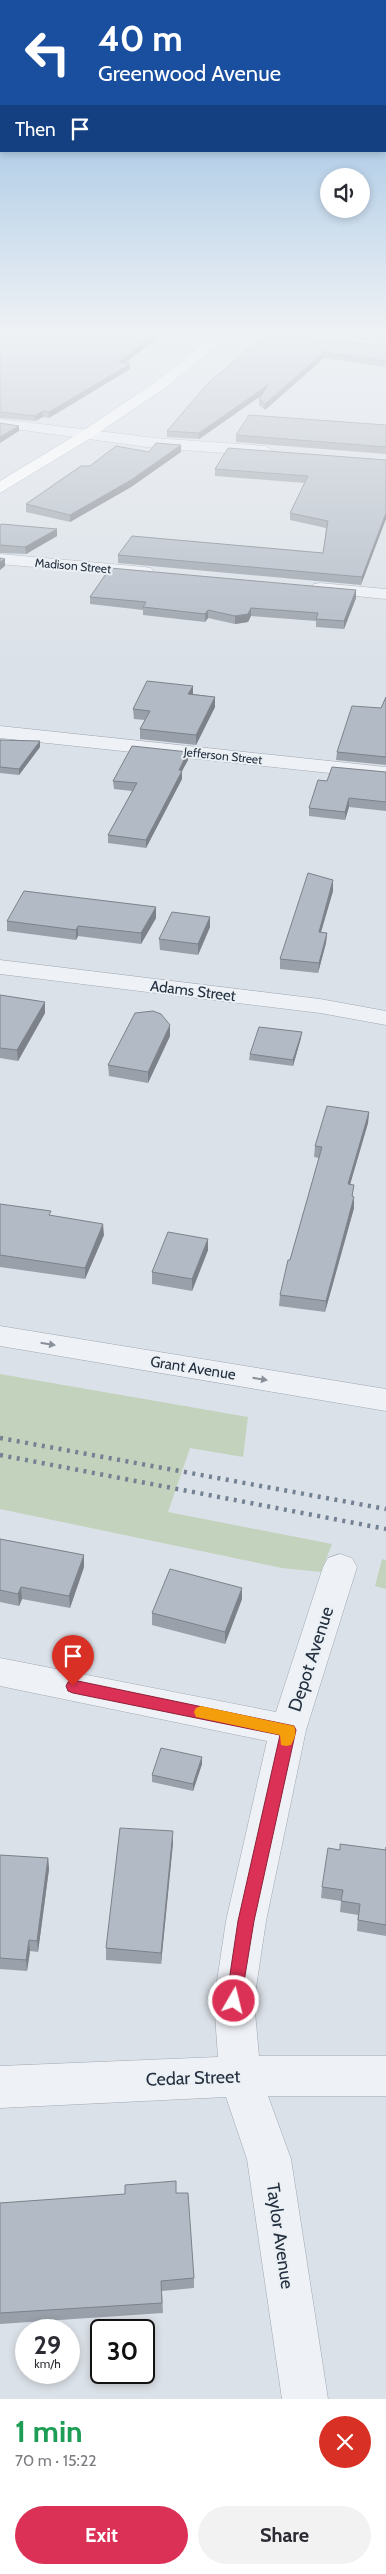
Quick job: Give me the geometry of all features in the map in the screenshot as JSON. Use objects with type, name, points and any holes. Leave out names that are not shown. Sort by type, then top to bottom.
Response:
[{"type":"main road","points":[[0,488],[73,443]]},
{"type":"street","points":[[175,443],[277,452]]},
{"type":"street","name":"Madison Street","points":[[0,559],[158,574]]},
{"type":"street","points":[[307,587],[386,594]]},
{"type":"street","name":"Jefferson Street","points":[[0,732],[386,773]]},
{"type":"street","name":"Adams Street","points":[[0,967],[320,1006],[386,1018]]},
{"type":"street","name":"Grant Avenue","points":[[0,1336],[386,1400]]},
{"type":"street","name":"Depot Avenue","points":[[240,2076],[234,2001],[246,1921],[288,1730],[340,1567]]},
{"type":"street","points":[[0,1672],[288,1730]]},
{"type":"street","name":"Cedar Street","points":[[0,2087],[240,2076],[386,2076]]},
{"type":"street","name":"Taylor Avenue","points":[[240,2076],[269,2159],[304,2399]]},
{"type":"green space","points":[[0,1374],[248,1417],[243,1457],[190,1448],[168,1512],[332,1544],[321,1572],[282,1568],[0,1509]]},
{"type":"green space","points":[[382,1559],[386,1560],[386,1589],[375,1586]]},
{"type":"building","points":[[156,443],[181,445],[131,480],[70,515],[26,504],[81,466],[90,466],[116,446],[149,452]]},
{"type":"building","points":[[335,443],[386,443],[386,447]]},
{"type":"building","points":[[228,448],[386,460],[386,513],[362,577],[118,555],[132,536],[323,553],[328,521],[290,513],[308,476],[215,469]]},
{"type":"building","points":[[0,525],[57,529],[25,547],[0,545]]},
{"type":"building","points":[[110,568],[356,590],[344,621],[316,619],[318,613],[251,608],[248,614],[235,616],[208,610],[205,614],[143,607],[146,602],[90,597]]},
{"type":"building","points":[[147,681],[193,686],[188,694],[215,697],[196,735],[140,729],[150,711],[133,709]]},
{"type":"building","points":[[386,697],[386,757],[337,752],[352,706],[381,708]]},
{"type":"building","points":[[0,740],[40,741],[19,769],[0,767]]},
{"type":"building","points":[[132,746],[188,752],[179,770],[182,771],[146,840],[108,835],[137,783],[113,781]]},
{"type":"building","points":[[332,767],[386,772],[386,802],[349,798],[345,812],[309,808],[318,780],[327,781]]},
{"type":"building","points":[[308,873],[333,880],[319,932],[327,933],[319,963],[280,959]]},
{"type":"building","points":[[24,891],[156,907],[141,933],[78,926],[76,930],[7,921]]},
{"type":"building","points":[[172,912],[210,917],[198,944],[159,939]]},
{"type":"building","points":[[0,995],[45,1002],[17,1050],[0,1048]]},
{"type":"building","points":[[153,1011],[161,1014],[170,1025],[148,1072],[108,1065],[135,1013]]},
{"type":"building","points":[[259,1027],[302,1032],[293,1060],[250,1054]]},
{"type":"building","points":[[327,1106],[369,1112],[348,1184],[354,1185],[352,1196],[354,1197],[326,1301],[280,1295],[288,1260],[290,1260],[322,1147],[315,1146]]},
{"type":"building","points":[[0,1204],[51,1211],[49,1215],[103,1224],[85,1268],[0,1255]]},
{"type":"building","points":[[168,1232],[208,1239],[192,1279],[152,1272]]},
{"type":"building","points":[[0,1539],[84,1555],[69,1596],[21,1587],[18,1594],[0,1590]]},
{"type":"building","points":[[170,1569],[242,1588],[225,1632],[152,1613]]},
{"type":"building","points":[[161,1748],[202,1757],[193,1784],[152,1775]]},
{"type":"building","points":[[120,1828],[173,1831],[161,1953],[106,1948]]},
{"type":"building","points":[[340,1844],[386,1850],[386,1925],[358,1920],[360,1904],[341,1901],[343,1890],[322,1887],[328,1848],[340,1850]]},
{"type":"building","points":[[0,1855],[48,1858],[37,1941],[29,1940],[26,1960],[0,1958]]},
{"type":"building","points":[[176,2181],[176,2193],[188,2193],[194,2278],[161,2281],[162,2303],[0,2313],[0,2203],[125,2194],[125,2185]]},
{"type":"railway","points":[[0,1438],[386,1509]]},
{"type":"railway","points":[[0,1455],[386,1529]]},
{"type":"slow traffic","points":[[201,1712],[288,1730],[286,1740]]},
{"type":"route","points":[[73,1686],[288,1730],[246,1921],[234,2001]]}]
